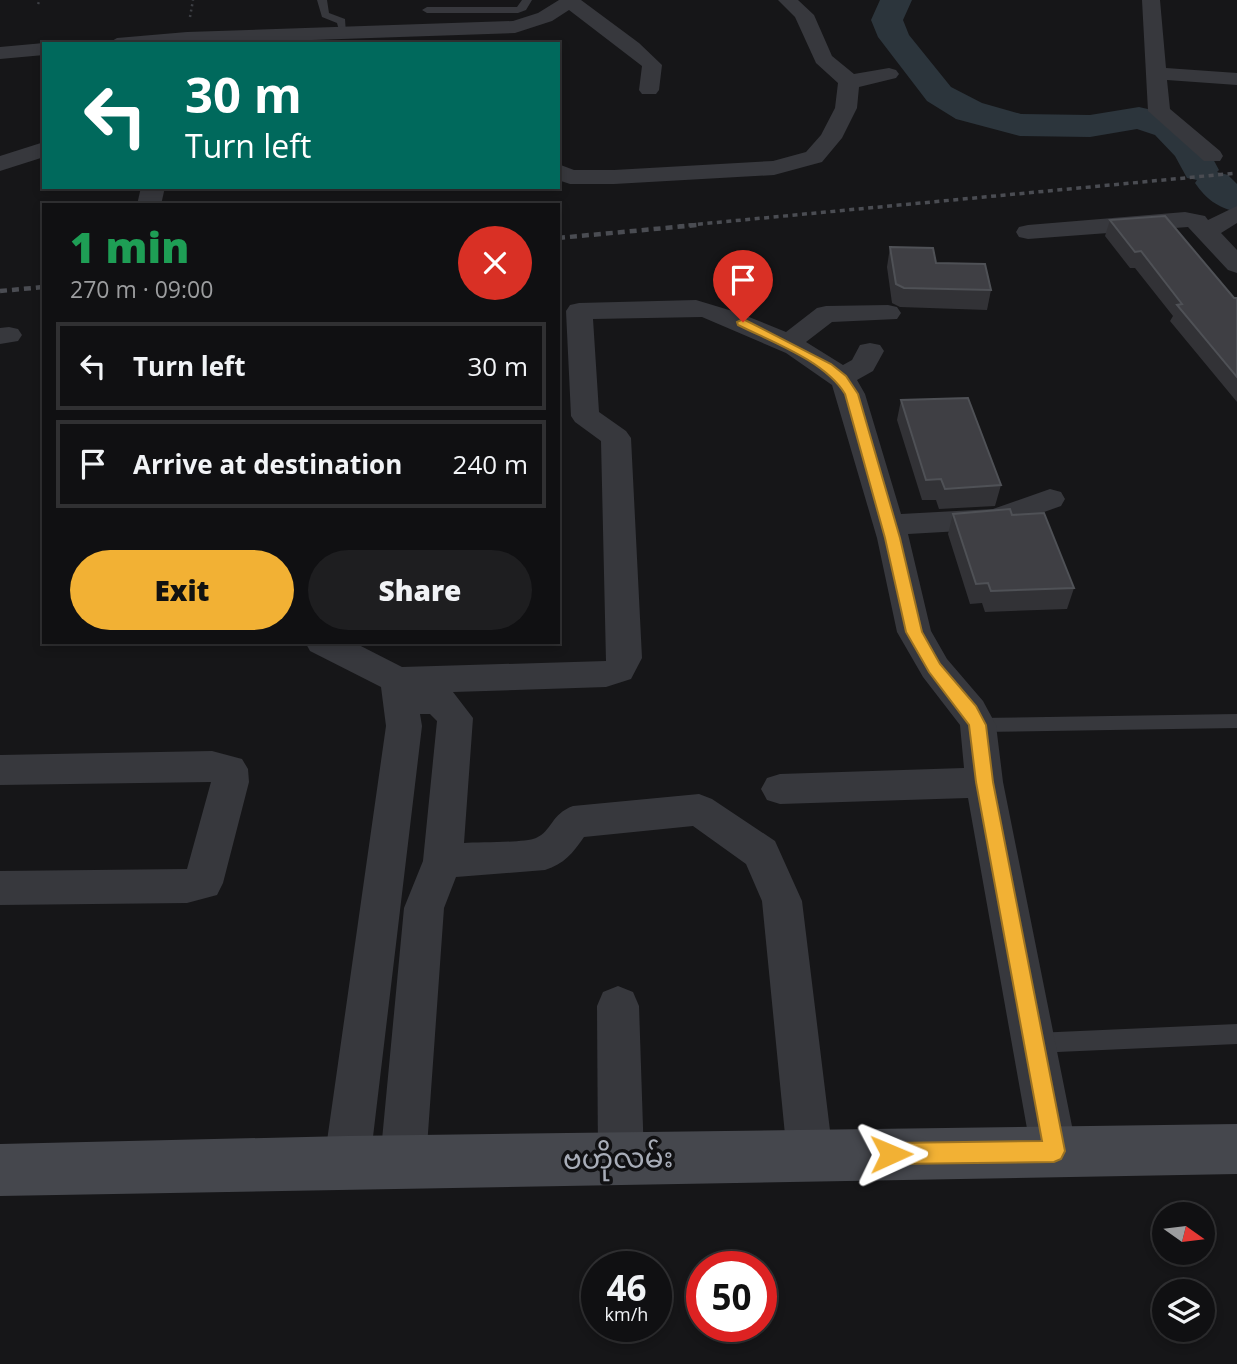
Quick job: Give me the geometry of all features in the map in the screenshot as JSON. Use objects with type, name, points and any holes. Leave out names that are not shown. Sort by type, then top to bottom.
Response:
[{"type":"main road","name":"ဗဟိုလမ်း","points":[[0,1170],[403,1161],[1237,1149]]},
{"type":"street","points":[[515,35],[570,0],[606,30],[635,46],[652,65],[649,90]]},
{"type":"street","points":[[787,0],[804,15],[823,59],[849,81],[889,74]]},
{"type":"street","points":[[1151,0],[1159,111],[1212,156]]},
{"type":"street","points":[[580,31],[606,30]]},
{"type":"street","points":[[169,42],[554,32]]},
{"type":"street","points":[[0,53],[42,50]]},
{"type":"street","points":[[1156,73],[1237,79]]},
{"type":"street","points":[[560,172],[570,177],[641,176],[774,168],[814,157],[831,138],[846,108],[849,81]]},
{"type":"street","points":[[0,164],[42,150]]},
{"type":"street","points":[[1206,232],[1237,213]]},
{"type":"street","points":[[1028,232],[1196,220],[1237,265]]},
{"type":"street","points":[[399,690],[606,674],[620,670],[625,658],[616,438],[585,416],[579,311],[696,308],[728,315],[827,366],[842,379],[851,394],[889,525],[914,632],[935,668],[978,725],[985,782],[1054,1151]]},
{"type":"street","points":[[787,344],[826,314],[888,313]]},
{"type":"street","points":[[842,379],[863,365],[870,351]]},
{"type":"street","points":[[889,525],[996,519],[1050,499]]},
{"type":"street","points":[[324,644],[399,690],[439,700],[455,718],[443,861],[424,908],[403,1161]]},
{"type":"street","points":[[347,1162],[404,726],[399,690]]},
{"type":"street","points":[[0,770],[212,766],[229,769],[230,782],[203,883],[187,886],[0,888]]},
{"type":"street","points":[[780,789],[985,782]]},
{"type":"street","points":[[443,861],[545,854],[561,841],[573,822],[699,810],[761,853],[782,901],[810,1155]]},
{"type":"street","points":[[618,1006],[621,1158]]},
{"type":"lane","points":[[322,0],[325,15],[342,21],[341,38]]},
{"type":"lane","points":[[427,10],[518,10],[523,8],[527,0]]},
{"type":"lane","points":[[978,725],[1237,721]]},
{"type":"lane","points":[[1035,1043],[1237,1034]]},
{"type":"building","points":[[1165,216],[1234,298],[1237,298],[1237,377],[1177,305],[1182,304],[1141,251],[1135,252],[1110,220]]},
{"type":"building","points":[[890,247],[933,248],[936,263],[985,264],[991,290],[904,288],[896,284]]},
{"type":"building","points":[[968,398],[1001,485],[945,489],[941,479],[926,480],[901,400]]},
{"type":"building","points":[[1010,509],[1012,515],[1044,513],[1074,588],[991,591],[988,583],[976,584],[953,514]]},
{"type":"waterway","points":[[896,0],[887,20],[894,37],[939,94],[969,111],[1020,125],[1090,126],[1139,118],[1168,127],[1192,152],[1200,170]]},
{"type":"waterway","points":[[1214,183],[1229,198],[1237,200]]},
{"type":"railway","points":[[679,226],[1237,173]]},
{"type":"railway","points":[[560,238],[697,225]]},
{"type":"railway","points":[[0,291],[42,287]]},
{"type":"route","points":[[743,322],[827,366],[842,379],[851,394],[892,538],[914,632],[922,650],[978,725],[985,782],[1054,1151],[891,1154]]}]
